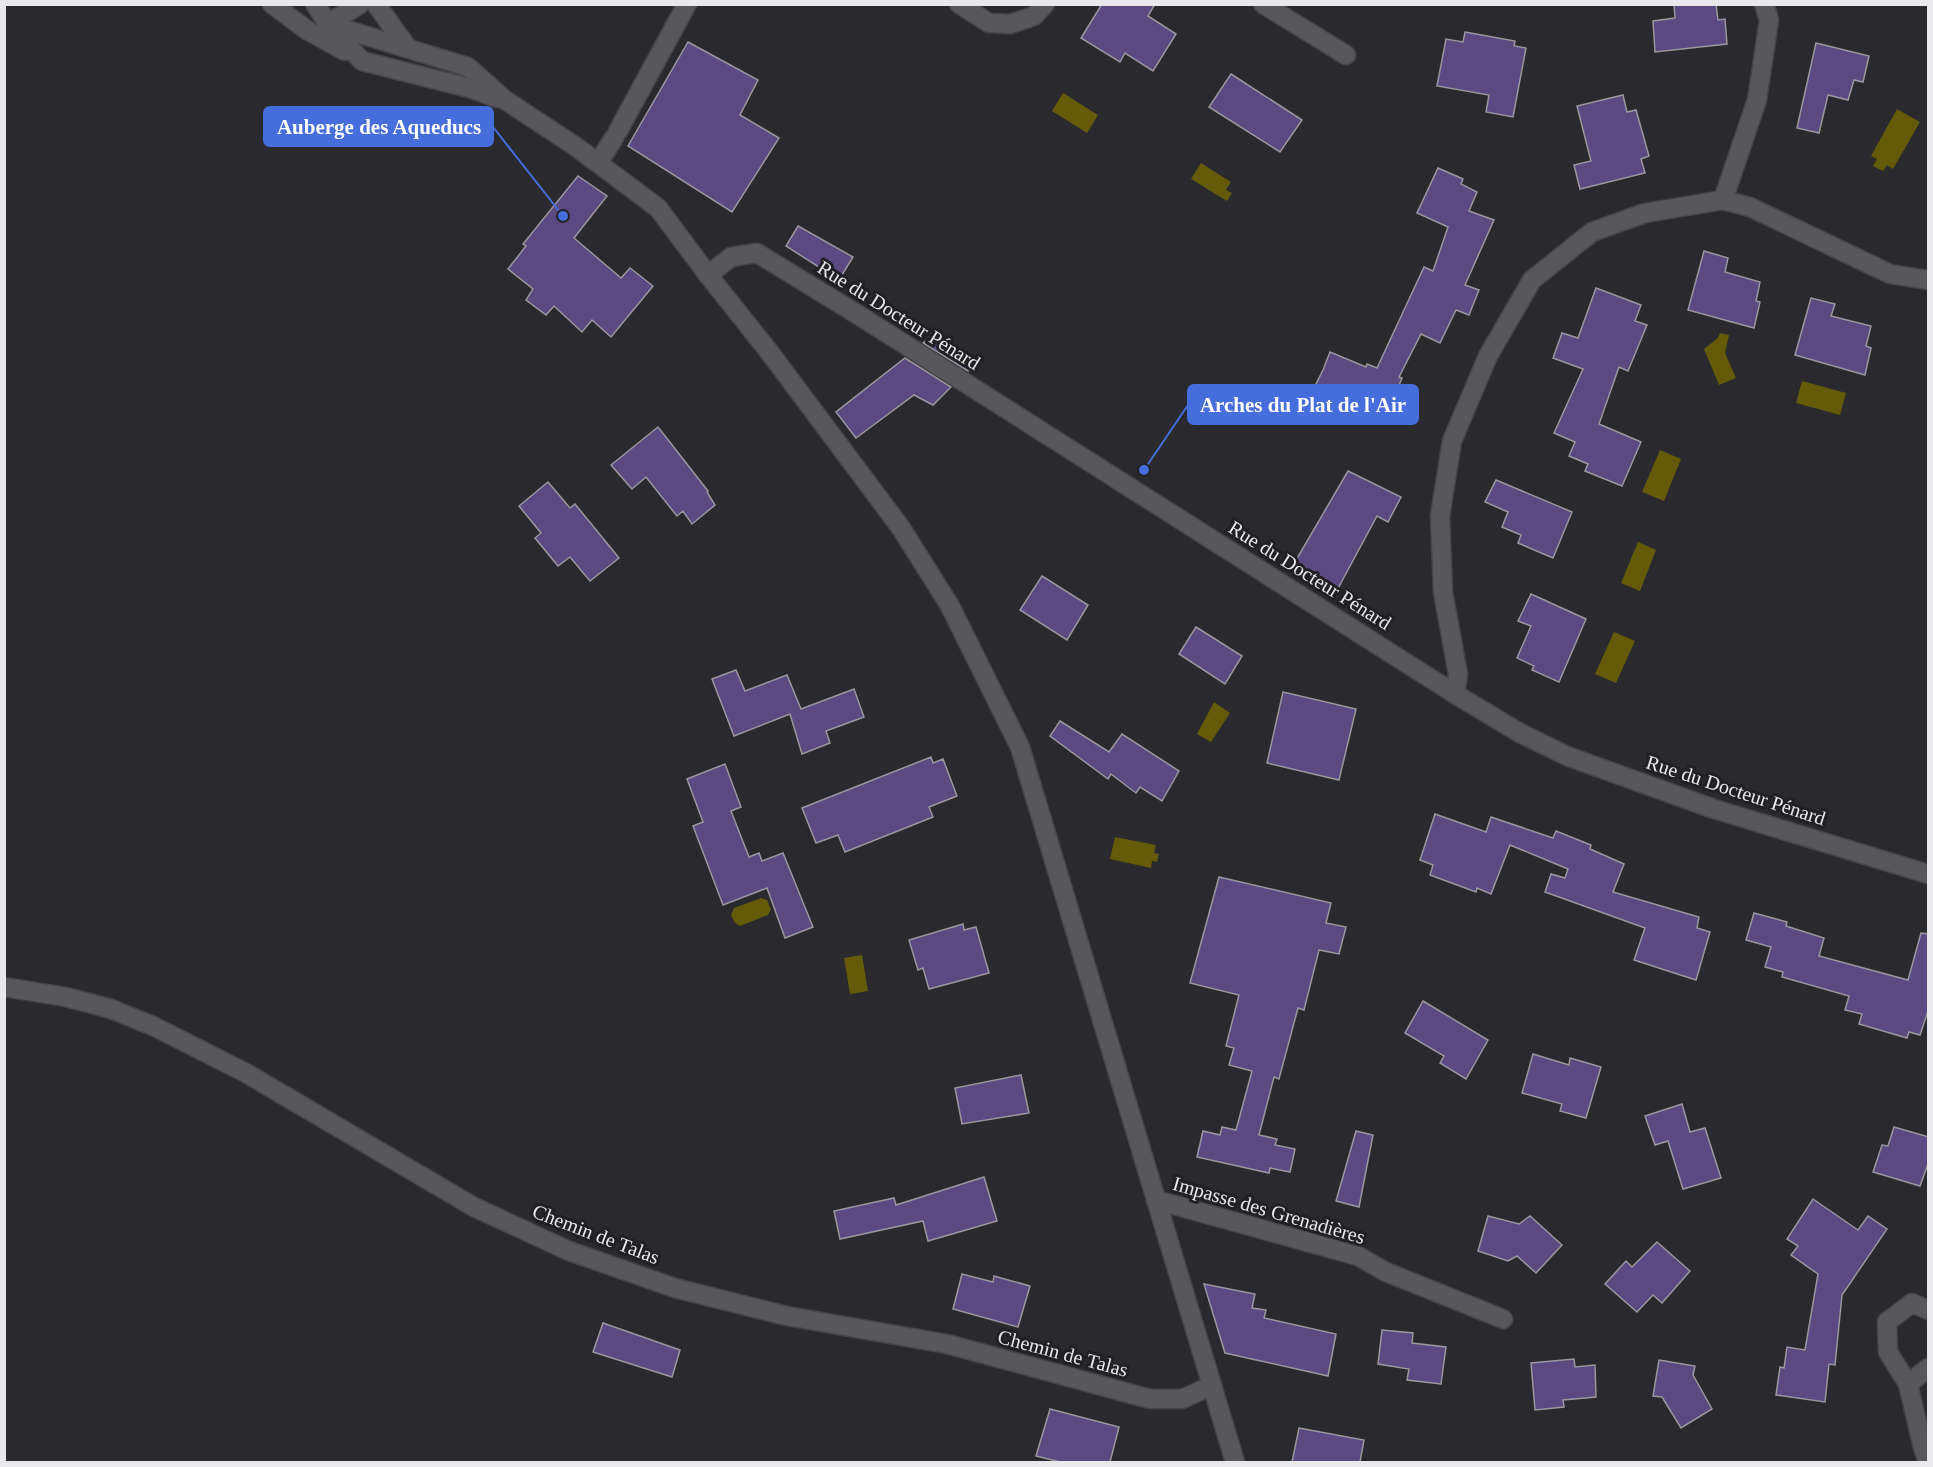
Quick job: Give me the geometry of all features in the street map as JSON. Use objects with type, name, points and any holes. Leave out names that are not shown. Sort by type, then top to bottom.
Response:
[{"type":"street","points":[[272,4],[307,30],[362,61],[473,89],[505,100]]},
{"type":"street","points":[[294,4],[309,18],[468,67],[505,100],[575,146],[658,208],[767,349],[900,528],[950,606],[1020,747],[1235,1462]]},
{"type":"street","points":[[315,4],[328,24],[362,61]]},
{"type":"street","points":[[328,24],[331,4]]},
{"type":"street","points":[[328,24],[360,4]]},
{"type":"street","points":[[376,4],[407,47]]},
{"type":"street","points":[[598,164],[687,4]]},
{"type":"street","points":[[959,4],[989,23],[1010,24],[1034,16],[1045,4]]},
{"type":"street","points":[[1263,4],[1346,55]]},
{"type":"street","points":[[1723,200],[1756,100],[1769,20],[1764,4]]},
{"type":"street","points":[[1455,694],[1458,674],[1443,592],[1440,516],[1452,441],[1488,356],[1532,280],[1592,232],[1645,213],[1723,200],[1750,207],[1890,274],[1929,280]]},
{"type":"street","name":"Rue du Docteur Pénard","points":[[708,275],[731,257],[757,253],[1520,733],[1567,756],[1714,809],[1929,874]]},
{"type":"street","name":"Chemin de Talas","points":[[4,987],[77,1000],[111,1009],[153,1026],[246,1073],[474,1207],[569,1251],[675,1288],[787,1316],[947,1344],[1150,1400],[1182,1399],[1211,1386]]},
{"type":"street","name":"Impasse des Grenadières","points":[[1156,1200],[1358,1257],[1386,1272],[1503,1319]]},
{"type":"street","points":[[1929,1310],[1912,1303],[1887,1323],[1888,1352],[1908,1384],[1923,1448],[1929,1462]]},
{"type":"street","points":[[1908,1384],[1929,1368]]},
{"type":"shaded area","points":[[1063,93],[1098,115],[1087,133],[1052,111]]},
{"type":"shaded area","points":[[1897,109],[1920,122],[1893,169],[1887,165],[1883,171],[1873,166],[1877,159],[1871,156]]},
{"type":"shaded area","points":[[1201,163],[1231,182],[1226,190],[1232,193],[1227,201],[1191,179]]},
{"type":"shaded area","points":[[1720,333],[1729,335],[1725,353],[1736,378],[1719,385],[1704,349],[1718,338]]},
{"type":"shaded area","points":[[1802,381],[1846,393],[1840,415],[1796,403]]},
{"type":"shaded area","points":[[1660,450],[1681,459],[1664,501],[1642,492]]},
{"type":"shaded area","points":[[1638,542],[1656,550],[1640,591],[1621,583]]},
{"type":"shaded area","points":[[1614,632],[1635,641],[1616,683],[1595,674]]},
{"type":"shaded area","points":[[1214,702],[1230,713],[1211,742],[1197,734]]},
{"type":"shaded area","points":[[1115,837],[1156,845],[1154,853],[1159,854],[1157,862],[1152,861],[1151,868],[1110,859]]},
{"type":"shaded area","points":[[761,898],[767,900],[771,909],[768,915],[740,926],[735,923],[731,915],[734,908]]},
{"type":"shaded area","points":[[862,955],[868,991],[850,994],[844,958]]},
{"type":"building","points":[[1102,4],[1155,4],[1148,16],[1176,34],[1153,71],[1125,53],[1120,62],[1081,38]]},
{"type":"building","points":[[1674,4],[1716,4],[1718,20],[1725,19],[1727,44],[1655,52],[1653,21],[1675,18]]},
{"type":"building","points":[[1465,32],[1515,41],[1514,46],[1526,48],[1513,117],[1486,112],[1489,95],[1437,86],[1446,39],[1463,42]]},
{"type":"building","points":[[688,42],[758,80],[740,115],[779,138],[732,212],[628,146]]},
{"type":"building","points":[[1816,43],[1869,56],[1863,82],[1854,80],[1848,100],[1828,95],[1819,133],[1797,128]]},
{"type":"building","points":[[1231,74],[1302,120],[1280,152],[1209,107]]},
{"type":"building","points":[[1623,95],[1627,112],[1636,110],[1649,156],[1641,159],[1645,173],[1580,189],[1574,165],[1591,161],[1577,106]]},
{"type":"building","points":[[1438,168],[1463,179],[1461,184],[1477,192],[1469,211],[1494,220],[1465,285],[1479,290],[1469,315],[1456,310],[1440,343],[1421,334],[1399,377],[1402,378],[1392,402],[1365,392],[1357,411],[1341,404],[1339,409],[1310,396],[1330,352],[1366,367],[1367,364],[1377,368],[1424,267],[1433,271],[1448,227],[1417,213]]},
{"type":"building","points":[[578,176],[607,196],[574,238],[621,278],[630,268],[653,286],[611,337],[592,320],[582,332],[554,306],[546,315],[526,300],[533,289],[508,269],[526,246],[523,244]]},
{"type":"building","points":[[798,226],[853,257],[839,280],[786,246]]},
{"type":"building","points":[[1704,251],[1728,258],[1725,272],[1760,282],[1756,301],[1760,302],[1754,328],[1688,310]]},
{"type":"building","points":[[1596,288],[1641,305],[1635,321],[1647,325],[1628,371],[1619,367],[1599,424],[1641,442],[1622,486],[1585,471],[1588,464],[1569,456],[1575,442],[1554,433],[1583,369],[1553,358],[1562,333],[1578,338]]},
{"type":"building","points":[[1811,298],[1835,304],[1831,316],[1871,326],[1866,346],[1871,348],[1865,375],[1795,355]]},
{"type":"building","points":[[935,334],[978,361],[968,371],[923,343]]},
{"type":"building","points":[[905,358],[951,387],[933,405],[914,395],[856,438],[836,412]]},
{"type":"building","points":[[658,427],[708,491],[715,505],[692,524],[683,511],[677,516],[646,477],[632,489],[611,465]]},
{"type":"building","points":[[1348,471],[1401,497],[1388,522],[1377,516],[1335,594],[1292,567]]},
{"type":"building","points":[[1496,480],[1572,512],[1553,558],[1518,543],[1521,535],[1502,527],[1508,512],[1485,502]]},
{"type":"building","points":[[548,482],[570,508],[575,504],[619,558],[590,581],[570,557],[558,566],[535,538],[541,533],[519,506]]},
{"type":"building","points":[[1042,576],[1088,605],[1067,640],[1020,610]]},
{"type":"building","points":[[1531,594],[1586,619],[1559,682],[1532,670],[1534,666],[1517,658],[1531,626],[1518,621]]},
{"type":"building","points":[[1196,627],[1242,656],[1225,684],[1179,654]]},
{"type":"building","points":[[736,670],[745,691],[787,675],[801,709],[854,689],[864,717],[826,731],[830,743],[802,754],[790,714],[734,736],[712,679]]},
{"type":"building","points":[[1283,692],[1356,709],[1339,780],[1267,763]]},
{"type":"building","points":[[1060,721],[1109,752],[1122,734],[1179,771],[1162,801],[1140,787],[1136,793],[1111,774],[1108,779],[1050,736]]},
{"type":"building","points":[[931,757],[933,763],[943,759],[957,796],[929,807],[933,817],[845,852],[838,835],[816,843],[802,808]]},
{"type":"building","points":[[725,764],[741,807],[731,811],[749,857],[759,853],[762,861],[783,853],[813,927],[785,938],[767,888],[723,905],[693,826],[703,822],[687,779]]},
{"type":"building","points":[[1435,814],[1486,832],[1491,817],[1553,838],[1556,831],[1591,845],[1590,849],[1624,864],[1613,892],[1699,917],[1697,928],[1710,932],[1696,980],[1634,960],[1645,928],[1545,892],[1551,874],[1565,878],[1568,869],[1510,845],[1491,894],[1477,888],[1476,892],[1430,875],[1433,865],[1420,860]]},
{"type":"building","points":[[1219,877],[1331,903],[1326,923],[1346,927],[1339,954],[1319,950],[1304,1010],[1298,1008],[1279,1079],[1274,1077],[1259,1135],[1277,1139],[1275,1145],[1295,1149],[1290,1172],[1270,1168],[1269,1173],[1197,1157],[1203,1131],[1220,1135],[1222,1127],[1236,1130],[1252,1071],[1229,1065],[1234,1048],[1226,1046],[1239,995],[1190,983]]},
{"type":"building","points":[[1754,913],[1787,922],[1786,926],[1824,938],[1819,956],[1908,980],[1921,933],[1929,934],[1929,1008],[1920,1035],[1909,1032],[1907,1038],[1859,1024],[1862,1014],[1845,1010],[1849,996],[1782,977],[1783,972],[1765,967],[1771,947],[1746,940]]},
{"type":"building","points":[[963,924],[964,930],[976,927],[989,973],[929,989],[923,968],[918,970],[909,940]]},
{"type":"building","points":[[1423,1001],[1488,1040],[1466,1079],[1440,1063],[1444,1056],[1405,1033]]},
{"type":"building","points":[[1533,1054],[1569,1065],[1570,1058],[1601,1067],[1586,1118],[1560,1111],[1562,1104],[1522,1093]]},
{"type":"building","points":[[1021,1075],[1029,1113],[962,1124],[955,1088]]},
{"type":"building","points":[[1682,1104],[1690,1132],[1705,1128],[1721,1178],[1683,1189],[1668,1141],[1655,1145],[1645,1116]]},
{"type":"building","points":[[1894,1127],[1929,1137],[1929,1161],[1920,1186],[1873,1172],[1882,1145],[1888,1146]]},
{"type":"building","points":[[1356,1131],[1373,1135],[1359,1207],[1336,1201]]},
{"type":"building","points":[[984,1177],[997,1221],[928,1241],[923,1221],[840,1239],[834,1211],[894,1198],[896,1205]]},
{"type":"building","points":[[1813,1199],[1858,1230],[1868,1216],[1887,1229],[1842,1295],[1835,1365],[1829,1364],[1825,1402],[1776,1395],[1780,1367],[1784,1368],[1787,1347],[1805,1350],[1818,1274],[1791,1255],[1798,1246],[1787,1239]]},
{"type":"building","points":[[1488,1216],[1519,1224],[1530,1216],[1562,1245],[1536,1273],[1517,1256],[1508,1261],[1478,1251]]},
{"type":"building","points":[[1657,1242],[1690,1271],[1662,1303],[1653,1295],[1637,1312],[1605,1284],[1626,1261],[1632,1267]]},
{"type":"building","points":[[962,1274],[993,1282],[994,1276],[1030,1286],[1018,1327],[953,1309]]},
{"type":"building","points":[[1204,1284],[1255,1294],[1252,1308],[1266,1310],[1264,1318],[1336,1334],[1328,1376],[1225,1353]]},
{"type":"building","points":[[603,1323],[680,1350],[672,1377],[593,1352]]},
{"type":"building","points":[[1382,1330],[1413,1333],[1412,1343],[1446,1347],[1441,1384],[1407,1380],[1409,1369],[1378,1364]]},
{"type":"building","points":[[1574,1359],[1575,1367],[1595,1365],[1596,1397],[1563,1400],[1564,1407],[1535,1410],[1531,1363]]},
{"type":"building","points":[[1659,1360],[1695,1366],[1693,1375],[1712,1409],[1681,1428],[1662,1397],[1653,1396]]},
{"type":"building","points":[[1050,1409],[1119,1427],[1110,1462],[1060,1462],[1036,1456]]},
{"type":"building","points":[[1299,1428],[1364,1440],[1360,1462],[1292,1462]]},
{"type":"place","name":"Auberge des Aqueducs","points":[[563,216]]},
{"type":"place","name":"Arches du Plat de l'Air","points":[[1144,470]]}]
